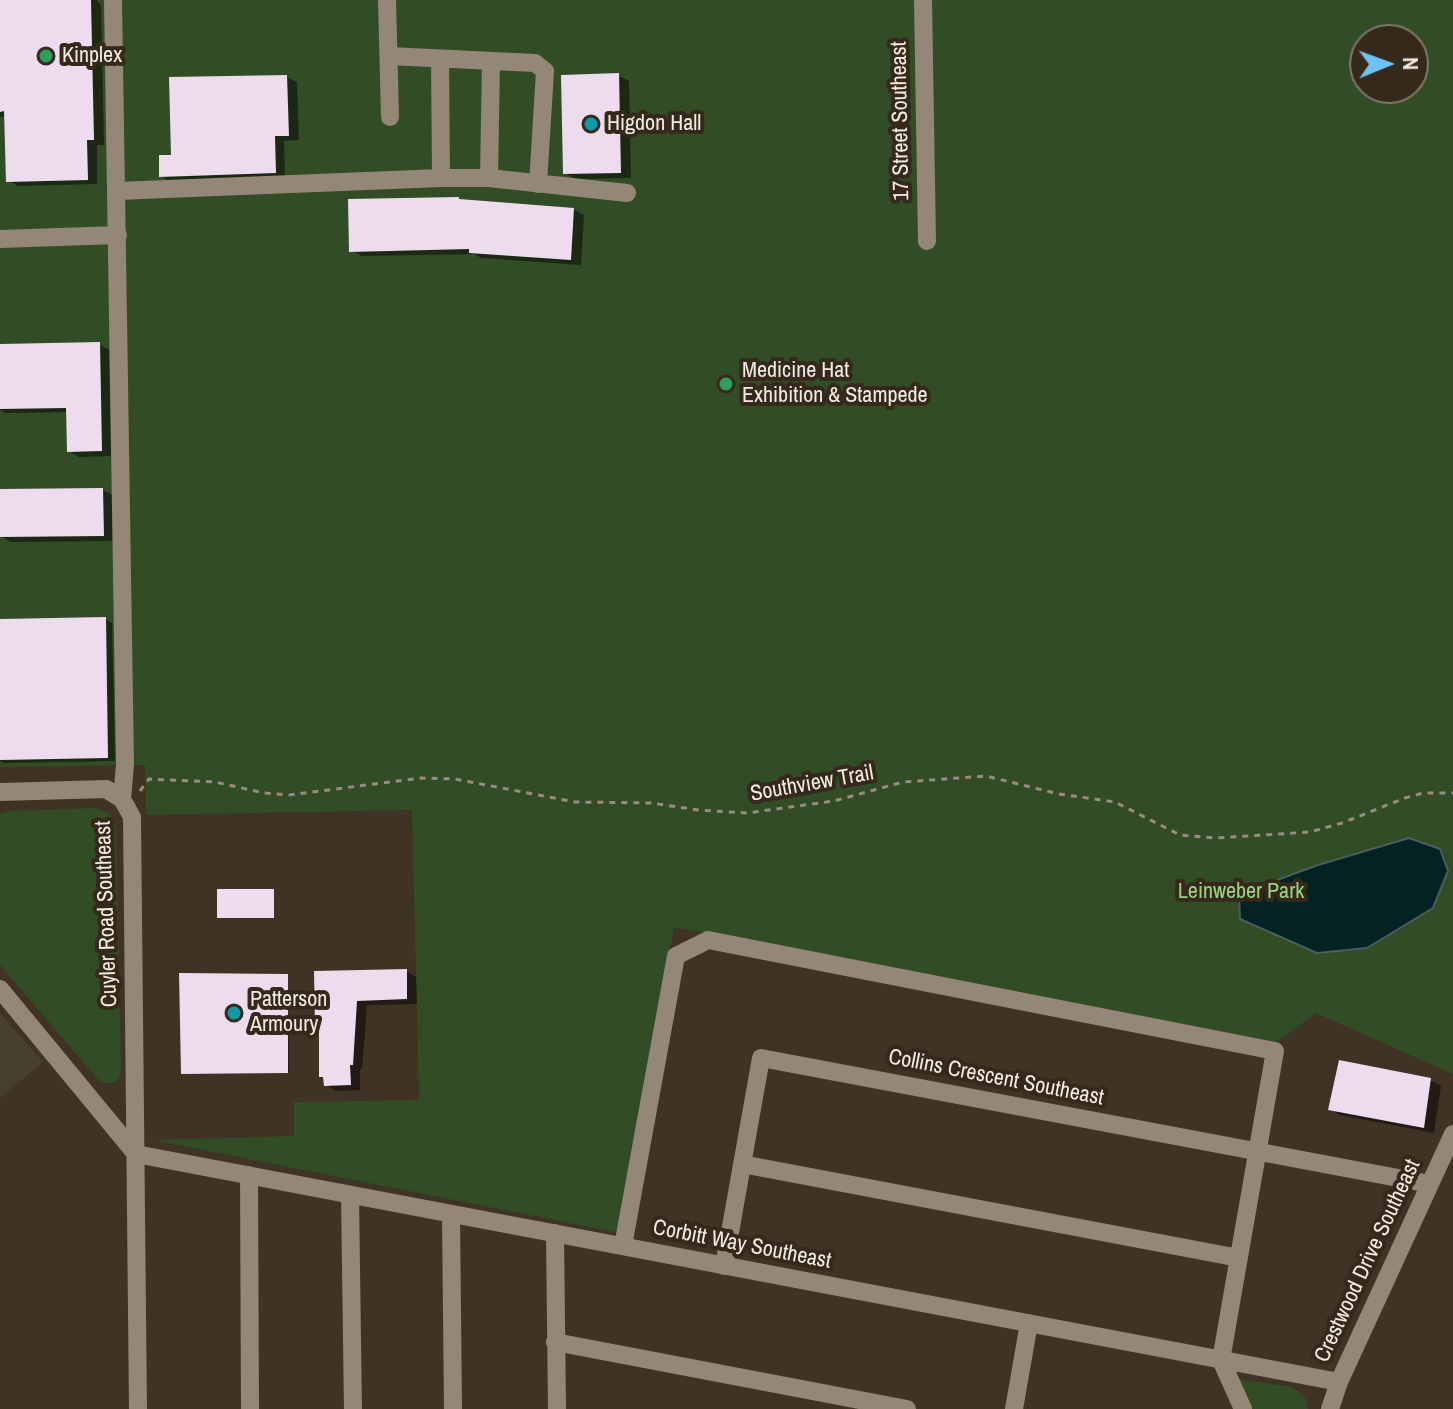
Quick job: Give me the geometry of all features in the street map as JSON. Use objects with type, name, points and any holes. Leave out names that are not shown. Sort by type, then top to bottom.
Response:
[{"type":"street","points":[[113,0],[125,765],[122,799]]},
{"type":"street","points":[[387,0],[390,117]]},
{"type":"street","name":"17 Street Southeast","points":[[923,0],[927,241]]},
{"type":"street","points":[[389,56],[535,63],[545,71],[538,184]]},
{"type":"street","points":[[440,59],[441,178]]},
{"type":"street","points":[[489,178],[491,61]]},
{"type":"street","points":[[117,191],[489,178],[627,193]]},
{"type":"street","points":[[0,239],[118,235]]},
{"type":"street","name":"Cuyler Road Southeast","points":[[0,792],[106,789],[122,799],[132,817],[138,1409]]},
{"type":"street","points":[[623,1246],[676,956],[708,940],[1275,1051],[1221,1360],[1243,1409]]},
{"type":"street","points":[[0,989],[136,1154]]},
{"type":"street","name":"Collins Crescent Southeast","points":[[724,1266],[761,1058],[1430,1184]]},
{"type":"street","name":"Crestwood Drive Southeast","points":[[1330,1409],[1339,1382],[1453,1134]]},
{"type":"street","name":"Corbitt Way Southeast","points":[[136,1154],[1339,1382]]},
{"type":"street","points":[[742,1164],[1239,1258]]},
{"type":"street","points":[[249,1175],[250,1409]]},
{"type":"street","points":[[350,1195],[353,1409]]},
{"type":"street","points":[[451,1214],[453,1409]]},
{"type":"street","points":[[555,1233],[557,1409]]},
{"type":"street","points":[[1014,1409],[1029,1323]]},
{"type":"street","points":[[555,1342],[907,1409]]},
{"type":"path","name":"Southview Trail","points":[[122,799],[139,792],[149,779],[215,782],[289,795],[421,778],[455,779],[575,802],[651,803],[747,813],[834,801],[903,782],[986,776],[1059,794],[1115,802],[1180,835],[1215,838],[1310,832],[1423,793],[1453,793]]},
{"type":"shaded area","points":[[0,1013],[43,1062],[0,1098]]},
{"type":"green space","name":"Medicine Hat Exhibition & Stampede","points":[[0,0],[1453,0],[1453,1074],[1316,1013],[1277,1042],[674,927],[620,1233],[153,1140],[294,1136],[294,1102],[419,1100],[412,810],[146,815],[145,765],[0,767]]},
{"type":"green space","points":[[96,808],[111,814],[116,828],[121,1071],[118,1080],[111,1083],[102,1083],[96,1077],[0,965],[0,814]]},
{"type":"green space","points":[[1236,1379],[1293,1387],[1306,1399],[1308,1409],[1249,1409]]},
{"type":"water","points":[[1409,838],[1440,849],[1448,871],[1433,908],[1367,948],[1317,953],[1240,919],[1239,894],[1318,865]]},
{"type":"building","name":"Kinplex","points":[[0,0],[91,0],[94,140],[87,140],[88,180],[6,182],[4,111],[0,112]]},
{"type":"building","name":"Higdon Hall","points":[[619,73],[621,173],[563,174],[561,75]]},
{"type":"building","points":[[287,75],[289,136],[275,136],[276,173],[159,177],[159,155],[171,155],[169,77]]},
{"type":"building","points":[[459,197],[574,208],[571,260],[469,253],[469,249],[349,252],[348,199]]},
{"type":"building","points":[[100,342],[102,451],[67,452],[66,408],[0,409],[0,344]]},
{"type":"building","points":[[103,488],[104,536],[0,537],[0,489]]},
{"type":"building","points":[[106,617],[108,758],[0,760],[0,619]]},
{"type":"building","points":[[217,889],[274,889],[274,918],[217,918]]},
{"type":"building","points":[[407,969],[407,999],[357,1001],[353,1065],[350,1065],[351,1085],[324,1086],[323,1077],[319,1077],[314,971]]},
{"type":"building","name":"Patterson Armoury","points":[[179,973],[288,974],[288,1073],[181,1074]]},
{"type":"building","points":[[1339,1060],[1431,1078],[1424,1128],[1328,1110]]},
{"type":"place","name":"Kinplex","points":[[46,56]]},
{"type":"place","name":"Higdon Hall","points":[[591,124]]},
{"type":"place","name":"Medicine Hat Exhibition & Stampede","points":[[726,384]]},
{"type":"place","name":"Patterson Armoury","points":[[234,1013]]},
{"type":"park label","name":"Leinweber Park","points":[[1241,892]]}]
